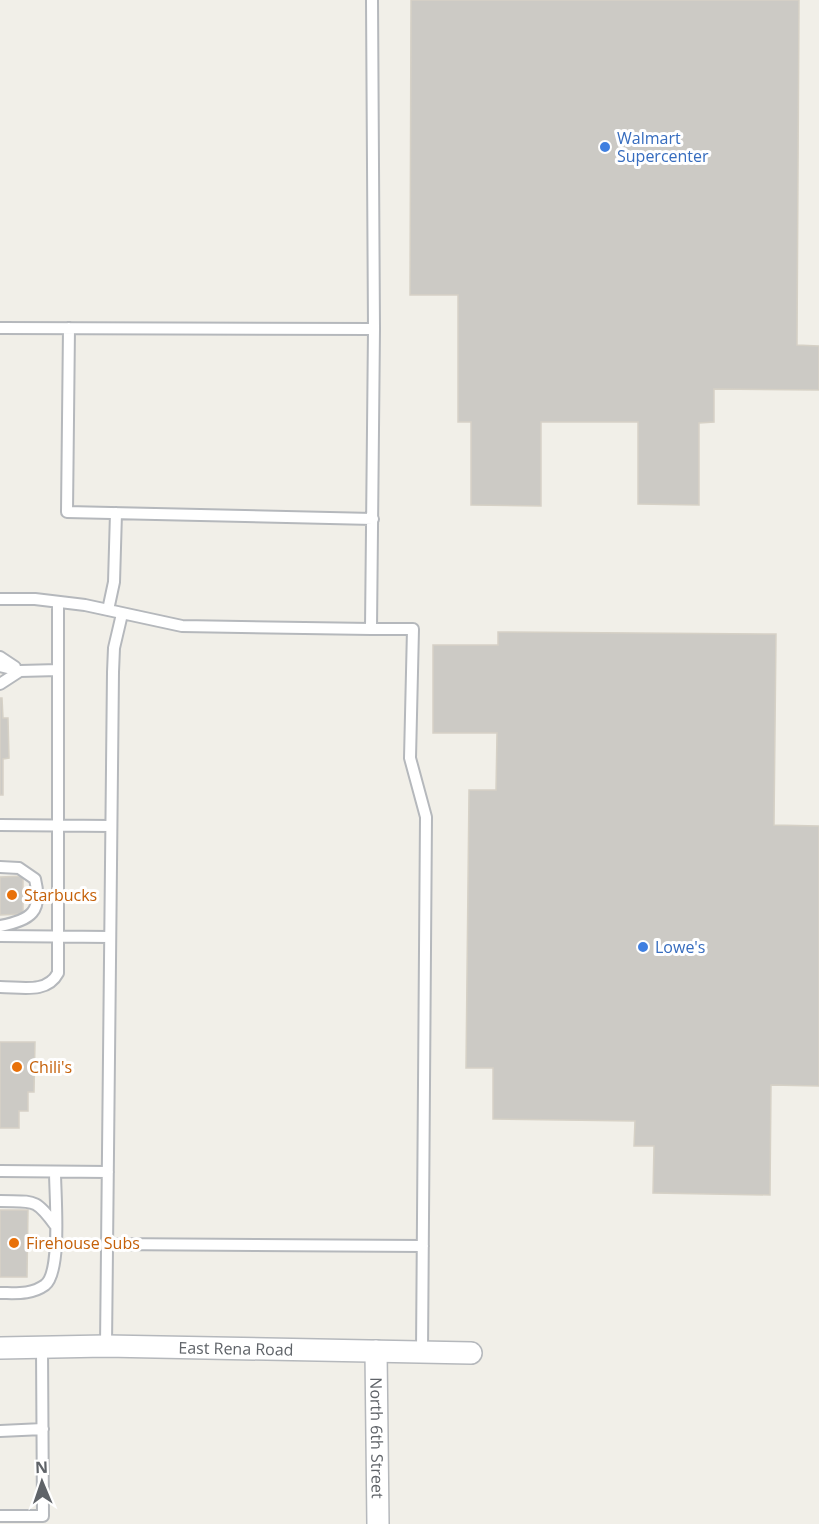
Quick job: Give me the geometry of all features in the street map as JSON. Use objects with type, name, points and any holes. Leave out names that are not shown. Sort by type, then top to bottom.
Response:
[{"type":"street","name":"East Rena Road","points":[[0,1348],[106,1346],[471,1353]]},
{"type":"street","name":"North 6th Street","points":[[376,1351],[378,1524]]},
{"type":"lane","points":[[371,629],[374,328],[372,0]]},
{"type":"lane","points":[[0,328],[374,328]]},
{"type":"lane","points":[[69,328],[67,512],[373,519]]},
{"type":"lane","points":[[108,610],[114,582],[116,513]]},
{"type":"lane","points":[[0,599],[58,602],[182,626],[413,629],[410,758],[426,818],[423,1352]]},
{"type":"lane","points":[[0,987],[43,987],[53,982],[58,973],[58,602]]},
{"type":"lane","points":[[106,1346],[113,672],[114,648],[122,614]]},
{"type":"lane","points":[[0,657],[20,670]]},
{"type":"lane","points":[[0,666],[20,670],[58,670]]},
{"type":"lane","points":[[0,676],[20,670]]},
{"type":"lane","points":[[0,684],[20,670]]},
{"type":"lane","points":[[0,825],[111,826]]},
{"type":"lane","points":[[0,867],[20,868],[35,879],[39,894],[34,912],[21,922],[0,926]]},
{"type":"lane","points":[[0,936],[110,938]]},
{"type":"lane","points":[[0,1171],[108,1172]]},
{"type":"lane","points":[[0,1293],[29,1293],[46,1284],[54,1269],[55,1172]]},
{"type":"lane","points":[[0,1201],[35,1202],[43,1208],[55,1226]]},
{"type":"lane","points":[[107,1244],[423,1246]]},
{"type":"lane","points":[[0,1516],[43,1520],[42,1349]]},
{"type":"lane","points":[[0,1431],[43,1429]]},
{"type":"building","name":"Walmart Supercenter","points":[[411,0],[799,0],[797,345],[819,346],[819,390],[714,389],[714,422],[699,423],[699,505],[638,504],[638,422],[541,422],[541,506],[471,505],[471,422],[458,422],[458,295],[410,295]]},
{"type":"building","name":"Lowe's","points":[[498,632],[776,634],[774,825],[819,826],[819,1086],[771,1085],[770,1195],[653,1193],[654,1146],[634,1146],[635,1121],[493,1119],[493,1068],[466,1068],[469,790],[496,790],[497,733],[433,733],[433,645],[498,645]]},
{"type":"building","points":[[0,698],[2,698],[3,718],[8,718],[9,758],[3,759],[3,795],[0,795]]},
{"type":"building","name":"Starbucks","points":[[23,876],[23,914],[0,915],[0,877]]},
{"type":"building","name":"Chili's","points":[[0,1042],[35,1042],[34,1092],[28,1092],[28,1111],[19,1111],[19,1128],[0,1128]]},
{"type":"building","name":"Firehouse Subs","points":[[0,1210],[28,1210],[27,1277],[0,1277]]},
{"type":"place","name":"Walmart Supercenter","points":[[605,147]]},
{"type":"place","name":"Starbucks","points":[[12,895]]},
{"type":"place","name":"Lowe's","points":[[643,947]]},
{"type":"place","name":"Chili's","points":[[17,1067]]},
{"type":"place","name":"Firehouse Subs","points":[[14,1243]]}]
